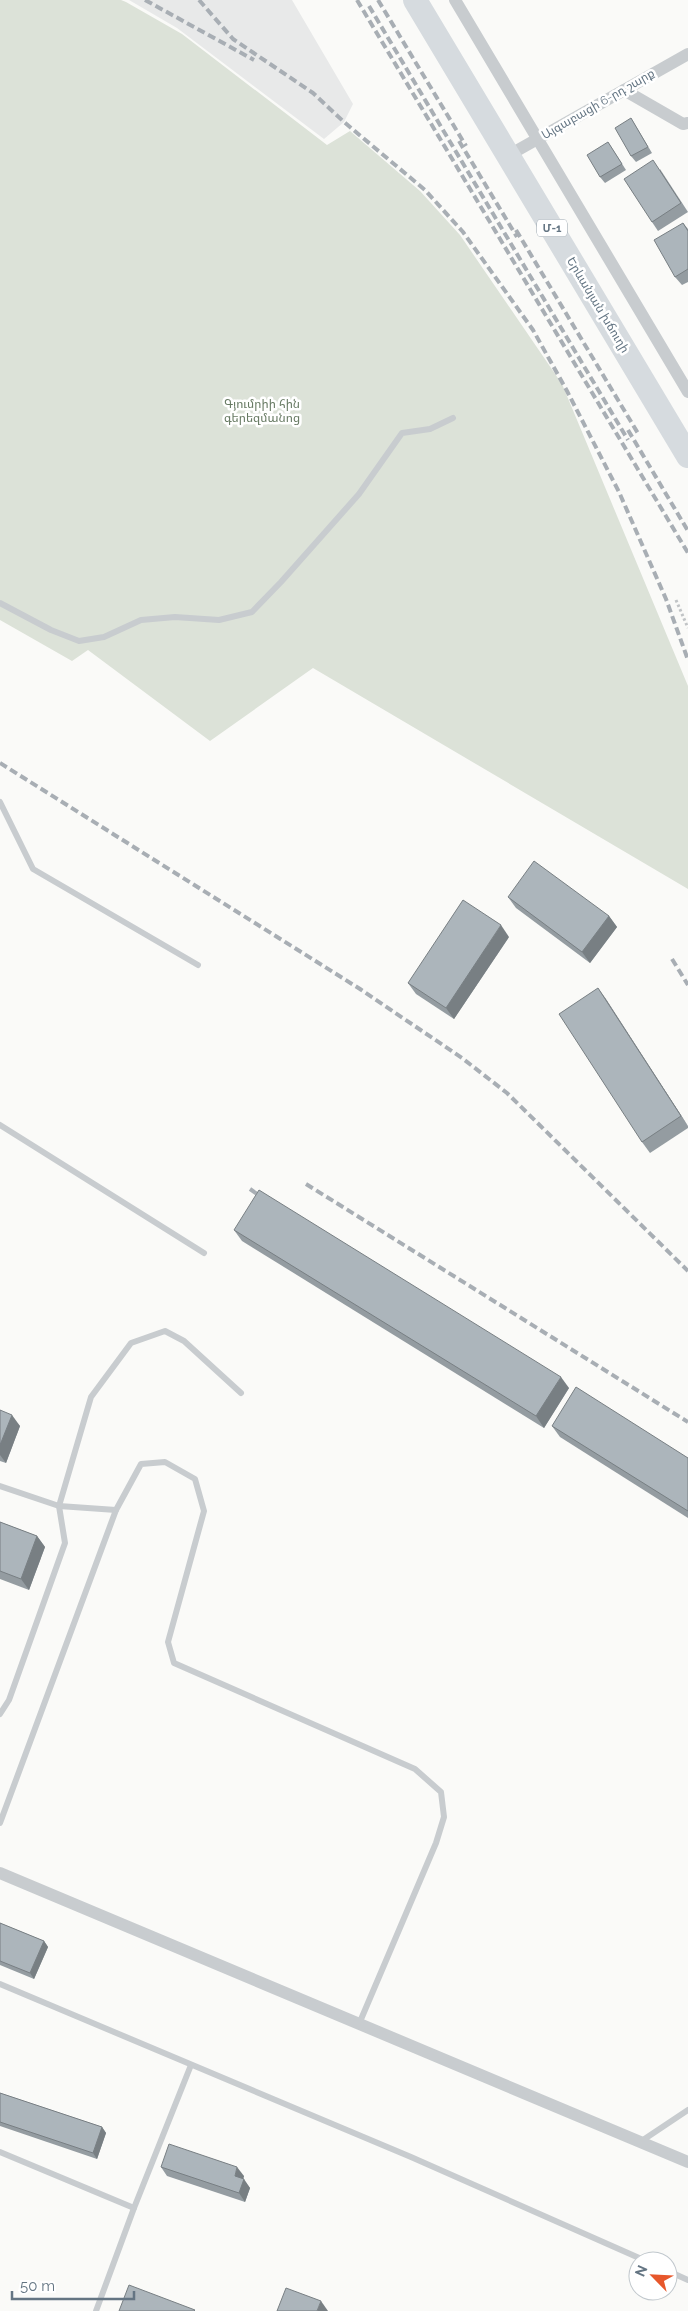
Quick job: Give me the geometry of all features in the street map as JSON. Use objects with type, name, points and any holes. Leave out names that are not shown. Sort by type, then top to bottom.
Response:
[{"type":"highway","name":"Երևանյան խճուղի","points":[[415,0],[688,456]]},
{"type":"street","points":[[455,0],[688,392]]},
{"type":"street","name":"Այգաբացի 6-րդ շարք","points":[[509,155],[688,54]]},
{"type":"street","points":[[624,90],[683,124],[688,124]]},
{"type":"street","points":[[0,1873],[688,2162]]},
{"type":"lane","points":[[0,603],[51,630],[79,641],[104,637],[140,620],[175,617],[219,620],[252,612],[359,494],[402,434],[430,429],[454,418]]},
{"type":"lane","points":[[0,802],[3,804],[33,869],[198,965]]},
{"type":"lane","points":[[0,1125],[204,1252]]},
{"type":"lane","points":[[0,1714],[9,1700],[65,1543],[59,1506],[91,1397],[131,1343],[165,1331],[184,1341],[241,1393]]},
{"type":"lane","points":[[0,1823],[116,1510],[141,1464],[165,1462],[195,1479],[204,1511],[168,1642],[174,1663],[415,1769],[441,1792],[444,1817],[436,1842],[359,2024]]},
{"type":"lane","points":[[0,1486],[59,1506],[116,1510]]},
{"type":"lane","points":[[0,1984],[411,2156],[628,2253]]},
{"type":"lane","points":[[96,2311],[134,2208],[191,2065]]},
{"type":"lane","points":[[639,2142],[688,2110]]},
{"type":"lane","points":[[0,2152],[134,2208]]},
{"type":"path","points":[[676,600],[688,628]]},
{"type":"shaded area","points":[[129,0],[292,0],[353,104],[344,122],[324,139],[177,28]]},
{"type":"green space","name":"Գյումրիի հին գերեզմանոց","points":[[0,0],[121,0],[126,2],[182,34],[327,145],[350,131],[420,191],[460,235],[562,384],[688,686],[688,889],[313,668],[210,741],[88,650],[72,661],[0,620]]},
{"type":"building","points":[[631,118],[648,147],[631,156],[615,128]]},
{"type":"building","points":[[608,142],[622,164],[600,177],[587,155]]},
{"type":"building","points":[[653,160],[681,203],[652,222],[624,179]]},
{"type":"building","points":[[683,223],[688,231],[688,269],[675,277],[654,240]]},
{"type":"building","points":[[534,861],[609,916],[582,952],[508,897]]},
{"type":"building","points":[[463,900],[501,925],[446,1008],[408,983]]},
{"type":"building","points":[[598,988],[681,1116],[642,1142],[559,1014]]},
{"type":"building","points":[[259,1190],[561,1377],[536,1416],[234,1230]]},
{"type":"building","points":[[576,1387],[688,1458],[688,1511],[552,1426]]},
{"type":"building","points":[[0,1410],[12,1415],[0,1445]]},
{"type":"building","points":[[0,1522],[37,1536],[21,1579],[0,1571]]},
{"type":"building","points":[[0,1923],[44,1941],[30,1973],[0,1961]]},
{"type":"building","points":[[0,2093],[102,2127],[93,2153],[0,2122]]},
{"type":"building","points":[[169,2144],[237,2167],[235,2176],[244,2179],[239,2193],[161,2167]]},
{"type":"building","points":[[129,2285],[195,2310],[119,2311]]},
{"type":"building","points":[[286,2288],[321,2301],[317,2311],[277,2311]]},
{"type":"railway","points":[[145,0],[254,60]]},
{"type":"railway","points":[[199,0],[233,39],[313,93],[344,122],[425,190],[463,232],[533,330],[567,391],[619,492],[666,599],[688,660]]},
{"type":"railway","points":[[357,0],[688,553]]},
{"type":"railway","points":[[378,0],[466,146]]},
{"type":"railway","points":[[369,6],[628,440]]},
{"type":"railway","points":[[459,141],[517,237]]},
{"type":"railway","points":[[516,230],[639,435]]},
{"type":"railway","points":[[628,430],[688,531]]},
{"type":"railway","points":[[0,763],[360,989],[462,1058],[507,1093],[688,1271]]},
{"type":"railway","points":[[672,959],[688,985]]},
{"type":"railway","points":[[306,1184],[688,1422]]},
{"type":"railway","points":[[250,1189],[267,1201]]}]
